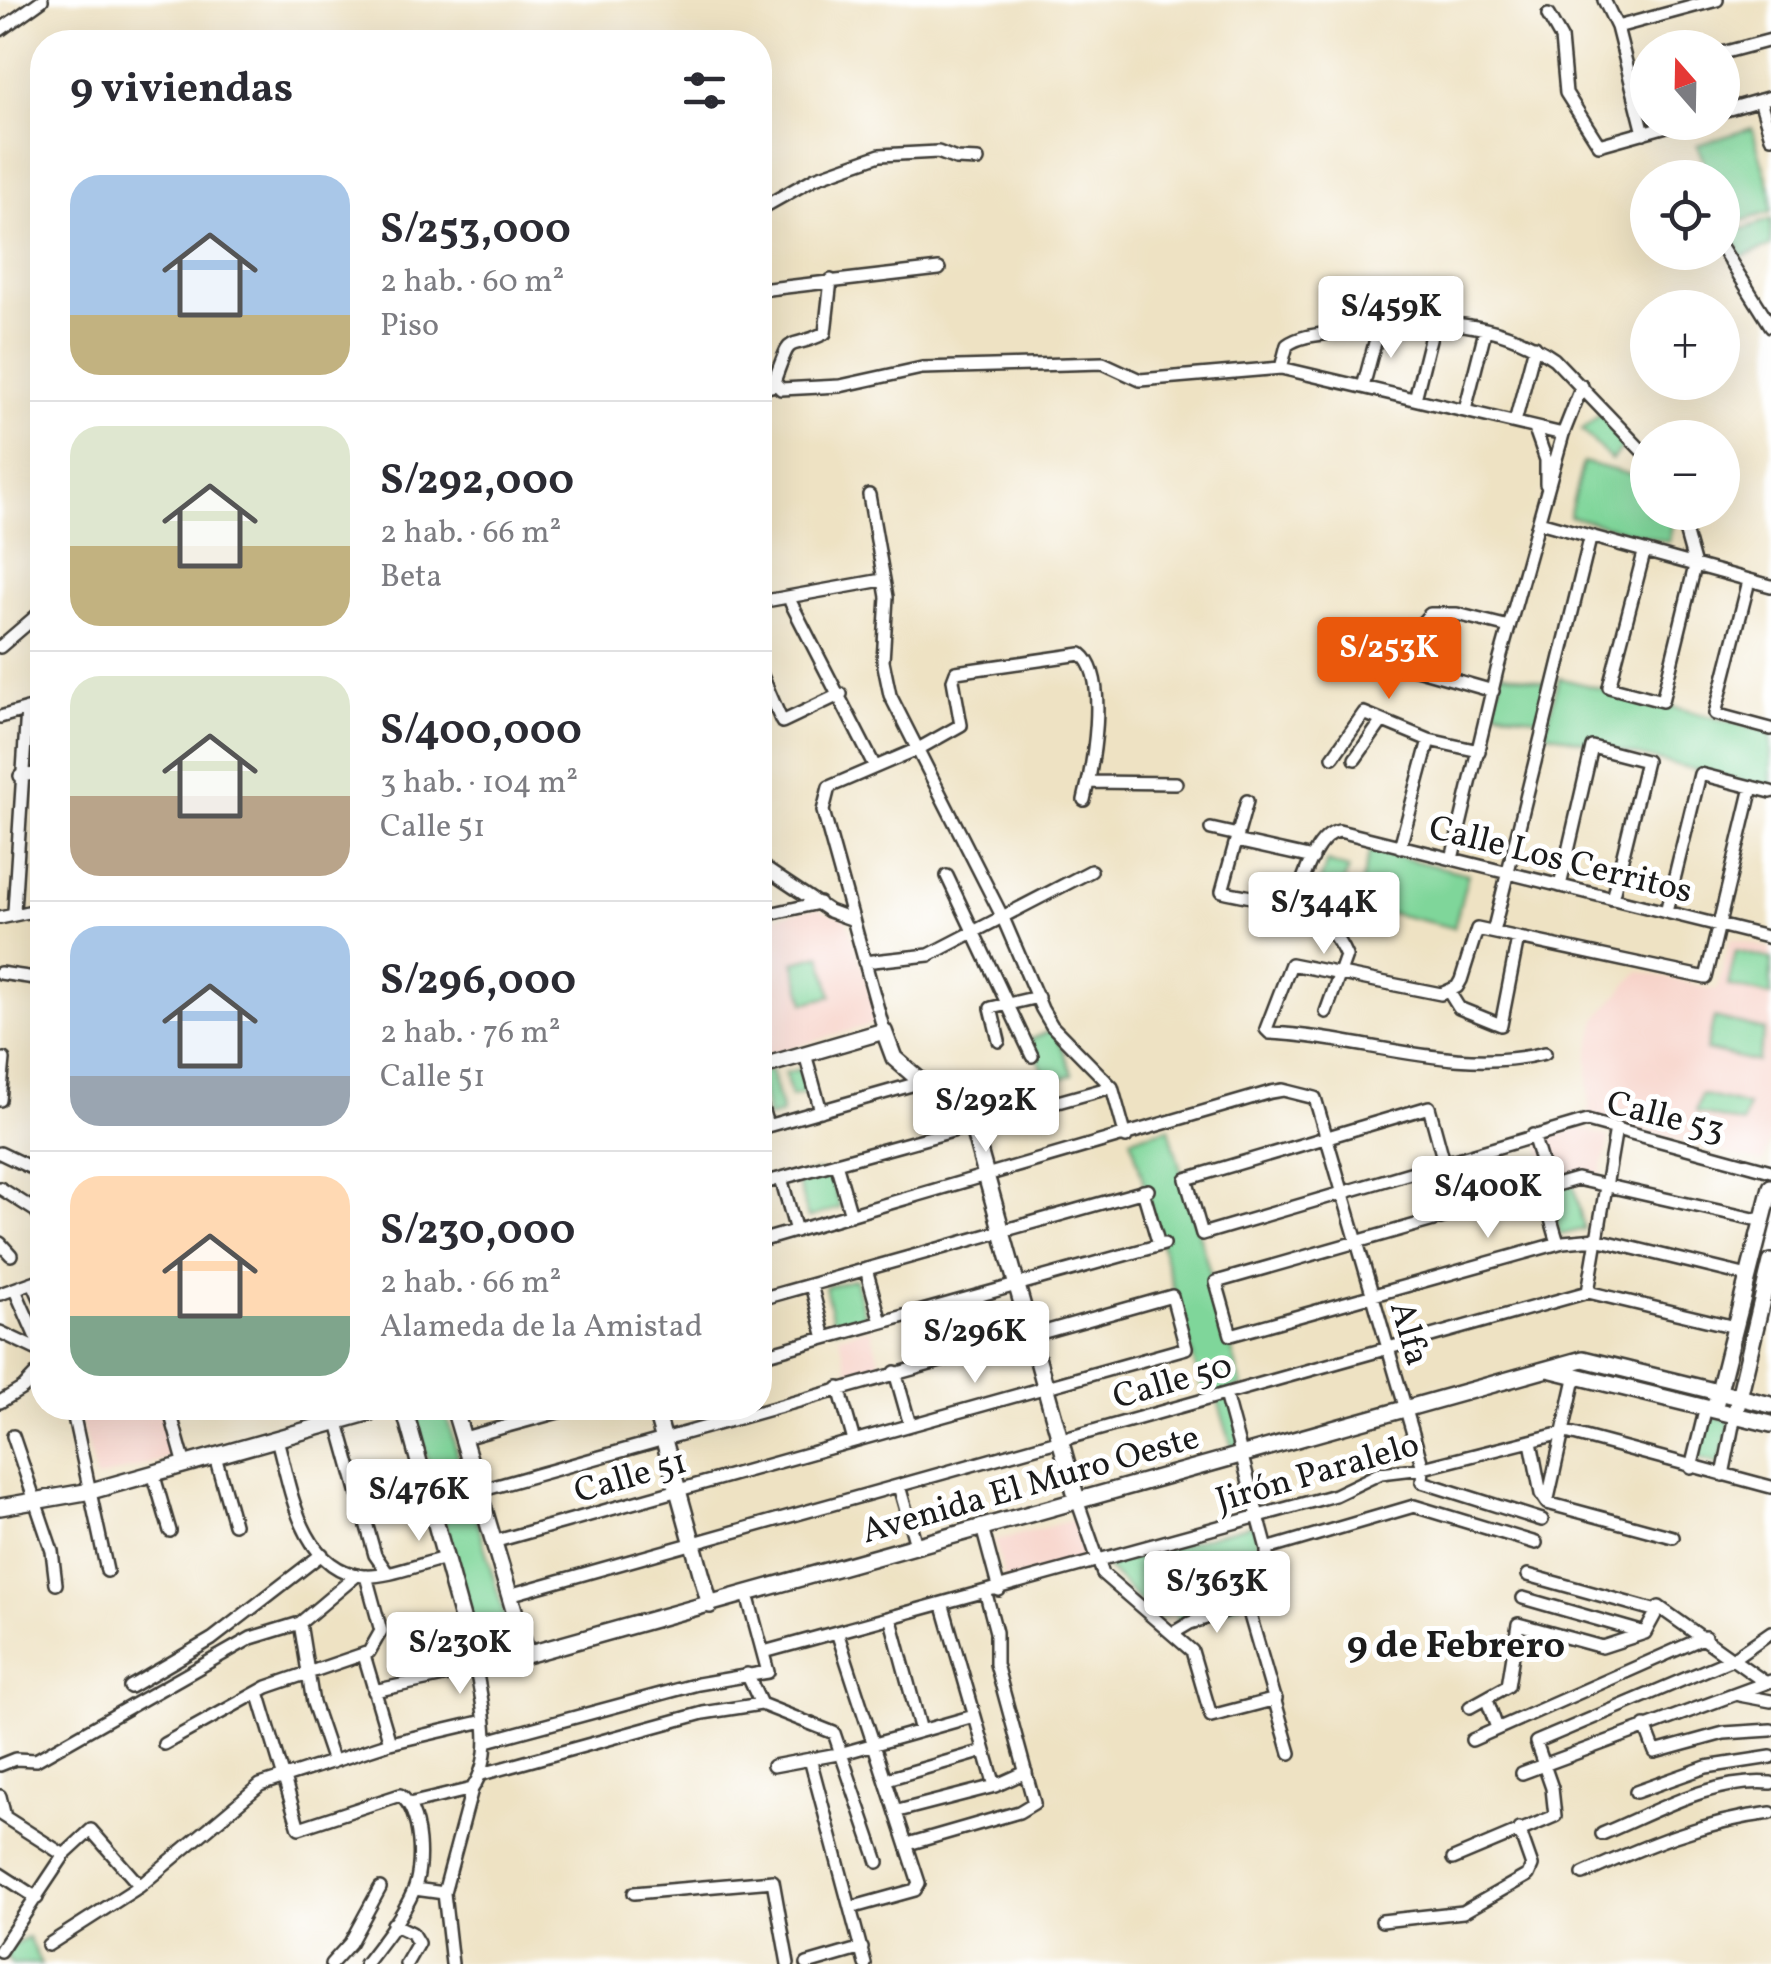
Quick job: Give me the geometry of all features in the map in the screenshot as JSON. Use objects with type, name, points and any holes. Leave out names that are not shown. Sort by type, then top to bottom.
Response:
[{"type":"street","points":[[1,27],[42,0]]},
{"type":"street","points":[[1604,0],[1617,27],[1630,74]]},
{"type":"street","points":[[1617,27],[1717,0]]},
{"type":"street","points":[[1548,16],[1562,38],[1561,72],[1566,93],[1594,140],[1605,146],[1630,138]]},
{"type":"street","points":[[1740,48],[1771,40]]},
{"type":"street","points":[[1740,106],[1766,99],[1771,137]]},
{"type":"street","points":[[772,202],[815,178],[880,156],[938,152],[956,159],[978,160]]},
{"type":"street","points":[[772,288],[939,270]]},
{"type":"street","points":[[1739,270],[1765,303],[1771,326]]},
{"type":"street","points":[[776,385],[792,340],[825,333],[830,280]]},
{"type":"street","points":[[1281,368],[1287,345],[1299,338],[1435,319],[1535,346],[1582,386],[1630,438]]},
{"type":"street","points":[[1415,399],[1435,319]]},
{"type":"street","points":[[1362,387],[1380,324]]},
{"type":"street","points":[[1466,410],[1485,330]]},
{"type":"street","points":[[1514,422],[1535,346]]},
{"type":"street","points":[[772,386],[814,389],[922,368],[1069,362],[1103,364],[1140,380],[1281,368],[1563,434]]},
{"type":"street","points":[[1452,860],[1509,628],[1563,434],[1582,386]]},
{"type":"street","points":[[1535,429],[1548,474],[1540,522]]},
{"type":"street","points":[[772,1237],[1126,1137],[1112,1087],[1052,1026],[1003,918],[884,681],[887,597],[870,495]]},
{"type":"street","points":[[1540,522],[1590,539],[1771,586]]},
{"type":"street","points":[[1644,553],[1610,687],[1662,700],[1695,566],[1685,530]]},
{"type":"street","points":[[1493,932],[1590,539]]},
{"type":"street","points":[[772,600],[882,580]]},
{"type":"street","points":[[1749,581],[1715,714],[1771,729]]},
{"type":"street","points":[[791,603],[841,694],[874,765]]},
{"type":"street","points":[[1412,668],[1422,624],[1430,614],[1457,614],[1509,628]]},
{"type":"street","points":[[0,647],[30,621]]},
{"type":"street","points":[[1360,653],[1493,691]]},
{"type":"street","points":[[1084,800],[1098,740],[1088,661],[1081,654],[956,672],[953,680],[962,722],[920,748],[829,788],[822,804],[851,919],[894,1058],[972,1125],[1096,1563],[1118,1591],[1192,1652],[1210,1716],[1276,1700]]},
{"type":"street","points":[[772,699],[782,722],[841,694]]},
{"type":"street","points":[[0,718],[30,708]]},
{"type":"street","points":[[14,912],[27,709]]},
{"type":"street","points":[[1333,757],[1364,713],[1429,740],[1479,750]]},
{"type":"street","points":[[1354,758],[1382,722]]},
{"type":"street","points":[[1400,846],[1429,740]]},
{"type":"street","points":[[1560,886],[1592,748],[1646,762],[1612,899]]},
{"type":"street","points":[[1666,912],[1700,774],[1771,792]]},
{"type":"street","points":[[20,776],[30,775]]},
{"type":"street","points":[[1088,782],[1176,783]]},
{"type":"street","points":[[1449,992],[1461,980],[1476,929],[1706,978],[1752,787]]},
{"type":"street","points":[[1247,802],[1222,891],[1293,907],[1332,927],[1346,956],[1344,971],[1326,1012]]},
{"type":"street","points":[[1210,829],[1314,858],[1293,907]]},
{"type":"street","name":"Calle Los Cerritos","points":[[1314,858],[1326,837],[1338,832],[1771,938]]},
{"type":"street","points":[[864,962],[930,955],[1091,871]]},
{"type":"street","points":[[772,873],[851,919]]},
{"type":"street","points":[[946,876],[1032,1056]]},
{"type":"street","points":[[772,913],[819,903]]},
{"type":"street","points":[[0,918],[30,910]]},
{"type":"street","points":[[1518,938],[1500,1025],[1459,1008],[1449,992],[1291,964],[1267,1032],[1470,1062],[1519,1060],[1546,1053]]},
{"type":"street","points":[[0,973],[30,977]]},
{"type":"street","points":[[999,1041],[990,1009],[1038,997]]},
{"type":"street","points":[[772,1064],[884,1031]]},
{"type":"street","points":[[805,1054],[821,1111]]},
{"type":"street","points":[[0,1100],[4,1060]]},
{"type":"street","points":[[772,1124],[922,1082]]},
{"type":"street","points":[[772,1181],[1112,1087]]},
{"type":"street","name":"Alfa","points":[[1126,1137],[1272,1092],[1283,1090],[1315,1098],[1423,1468]]},
{"type":"street","points":[[1327,1136],[1428,1107],[1444,1162]]},
{"type":"street","name":"Calle 53","points":[[1327,1136],[1186,1179],[1202,1234],[1587,1122],[1771,1171]]},
{"type":"street","points":[[1588,1292],[1616,1128]]},
{"type":"street","points":[[1534,1136],[1558,1243]]},
{"type":"street","points":[[0,1153],[30,1167]]},
{"type":"street","points":[[836,1163],[851,1215]]},
{"type":"street","points":[[782,1178],[796,1231]]},
{"type":"street","points":[[1748,1276],[1596,1239],[1558,1243],[1231,1336],[1216,1282],[1577,1179],[1763,1220]]},
{"type":"street","points":[[1691,1468],[1718,1392],[1771,1187]]},
{"type":"street","points":[[0,1188],[30,1207]]},
{"type":"street","points":[[772,1295],[1146,1191],[1161,1245],[772,1353]]},
{"type":"street","points":[[0,1243],[11,1254]]},
{"type":"street","points":[[1723,1475],[1771,1262]]},
{"type":"street","points":[[866,1269],[881,1322]]},
{"type":"street","points":[[811,1284],[825,1338]]},
{"type":"street","points":[[0,1294],[30,1285]]},
{"type":"street","points":[[15,1290],[30,1324]]},
{"type":"street","name":"Calle 50","points":[[509,1595],[1588,1292],[1735,1327]]},
{"type":"street","name":"Calle 51","points":[[493,1542],[1186,1348],[1172,1296],[1030,1335]]},
{"type":"street","points":[[0,1332],[30,1346]]},
{"type":"street","points":[[1754,1333],[1771,1338]]},
{"type":"street","points":[[772,1407],[1030,1335]]},
{"type":"street","name":"Avenida El Muro Oeste","points":[[476,1669],[1592,1358],[1771,1404]]},
{"type":"street","name":"Avenida El Muro Oeste","points":[[1548,1369],[1771,1424]]},
{"type":"street","points":[[895,1372],[910,1425]]},
{"type":"street","points":[[1547,1503],[1576,1374]]},
{"type":"street","points":[[0,1402],[30,1381]]},
{"type":"street","points":[[839,1388],[854,1441]]},
{"type":"street","points":[[1225,1394],[1266,1549],[1266,1563],[1247,1605],[1290,1753]]},
{"type":"street","points":[[75,1420],[107,1571]]},
{"type":"street","points":[[172,1420],[184,1465]]},
{"type":"street","points":[[0,1507],[92,1492],[277,1439],[324,1420]]},
{"type":"street","points":[[337,1420],[375,1556],[386,1571]]},
{"type":"street","points":[[407,1420],[476,1669],[487,1741],[482,1774],[472,1788],[444,1893],[452,1964]]},
{"type":"street","points":[[458,1420],[527,1654]]},
{"type":"street","points":[[464,1438],[529,1420]]},
{"type":"street","points":[[659,1420],[710,1605]]},
{"type":"street","points":[[479,1491],[727,1420]]},
{"type":"street","points":[[1566,1432],[1771,1487]]},
{"type":"street","name":"Jirón Paralelo","points":[[764,1652],[838,1635],[1336,1495],[1381,1473],[1423,1468],[1566,1432]]},
{"type":"street","points":[[13,1436],[36,1501],[56,1584]]},
{"type":"street","points":[[164,1744],[258,1692],[364,1655],[376,1644],[381,1631],[362,1575],[322,1554],[298,1515],[277,1439]]},
{"type":"street","points":[[1531,1442],[1541,1494],[1547,1503],[1673,1537]]},
{"type":"street","points":[[215,1456],[234,1524]]},
{"type":"street","points":[[1423,1468],[1422,1482],[1542,1520]]},
{"type":"street","points":[[153,1473],[170,1531]]},
{"type":"street","points":[[899,1486],[916,1546]]},
{"type":"street","points":[[1266,1549],[1414,1506],[1536,1543]]},
{"type":"street","points":[[908,1844],[1019,1812],[1034,1803],[996,1664],[992,1592],[982,1527]]},
{"type":"street","points":[[130,1687],[212,1639],[322,1554]]},
{"type":"street","points":[[0,1765],[15,1758],[36,1760],[251,1638],[300,1623],[362,1575],[446,1558]]},
{"type":"street","points":[[1528,1574],[1658,1609],[1705,1636],[1769,1682]]},
{"type":"street","points":[[487,1741],[747,1674],[768,1672],[748,1594]]},
{"type":"street","points":[[1523,1598],[1645,1633]]},
{"type":"street","points":[[1172,1634],[1190,1623],[1247,1605]]},
{"type":"street","points":[[942,1606],[995,1786]]},
{"type":"street","points":[[1470,1707],[1508,1686],[1518,1624],[1602,1646],[1645,1633],[1658,1609]]},
{"type":"street","points":[[891,1620],[922,1731]]},
{"type":"street","points":[[300,1623],[308,1672],[333,1762]]},
{"type":"street","points":[[1453,1859],[1556,1816],[1536,1742],[1732,1659],[1771,1632]]},
{"type":"street","points":[[838,1635],[898,1811],[917,1888],[850,1908]]},
{"type":"street","points":[[1472,1740],[1705,1636]]},
{"type":"street","points":[[364,1655],[390,1744]]},
{"type":"street","points":[[374,1691],[476,1669]]},
{"type":"street","points":[[747,1674],[762,1704]]},
{"type":"street","points":[[1522,1773],[1769,1682]]},
{"type":"street","points":[[258,1692],[299,1828],[400,1795],[409,1804],[418,1849],[415,1889],[365,1964]]},
{"type":"street","points":[[1739,1695],[1771,1701]]},
{"type":"street","points":[[1488,1700],[1497,1728]]},
{"type":"street","points":[[482,1774],[703,1713],[762,1704],[831,1731],[843,1753],[878,1862]]},
{"type":"street","points":[[773,1766],[843,1753],[974,1716]]},
{"type":"street","points":[[48,1945],[140,1886],[260,1785],[390,1744],[484,1721]]},
{"type":"street","points":[[1645,1726],[1655,1752],[1724,1732],[1771,1730]]},
{"type":"street","points":[[888,1779],[984,1751]]},
{"type":"street","points":[[1636,1792],[1706,1767],[1771,1757]]},
{"type":"street","points":[[810,1758],[865,1964]]},
{"type":"street","points":[[898,1811],[995,1786],[1026,1772]]},
{"type":"street","points":[[1602,1834],[1707,1791],[1751,1782],[1771,1783]]},
{"type":"street","points":[[409,1804],[472,1788]]},
{"type":"street","points":[[0,1796],[2,1813],[64,1855]]},
{"type":"street","points":[[1583,1874],[1688,1830],[1722,1819],[1771,1813]]},
{"type":"street","points":[[1382,1921],[1463,1912],[1528,1875],[1532,1866],[1520,1829]]},
{"type":"street","points":[[0,1951],[64,1855],[91,1830],[140,1886]]},
{"type":"street","points":[[0,1874],[37,1898]]},
{"type":"street","points":[[634,1893],[772,1880],[788,1964]]},
{"type":"street","points":[[331,1964],[358,1931],[380,1888]]},
{"type":"street","points":[[415,1889],[444,1893]]},
{"type":"street","points":[[393,1924],[412,1934],[418,1943],[406,1964]]},
{"type":"street","points":[[808,1964],[862,1948]]},
{"type":"shaded area","points":[[816,908],[846,919],[880,1022],[772,1054],[772,917]]},
{"type":"shaded area","points":[[1731,938],[1771,949],[1771,1134],[1764,1163],[1589,1118],[1588,1057],[1597,1019],[1639,971],[1717,990]]},
{"type":"shaded area","points":[[1578,1128],[1609,1137],[1599,1180],[1551,1185],[1538,1139]]},
{"type":"shaded area","points":[[870,1328],[883,1373],[852,1382],[839,1336]]},
{"type":"shaded area","points":[[80,1420],[166,1420],[177,1456],[96,1479]]},
{"type":"shaded area","points":[[1073,1520],[1084,1560],[1005,1581],[995,1541]]},
{"type":"green space","points":[[1752,128],[1771,192],[1771,212],[1740,221],[1740,160],[1703,160],[1697,145],[1713,140],[1740,140],[1740,132]]},
{"type":"green space","points":[[1771,219],[1771,246],[1742,257],[1740,230]]},
{"type":"green space","points":[[1602,412],[1629,442],[1611,460],[1582,430]]},
{"type":"green space","points":[[1583,462],[1630,474],[1630,530],[1671,530],[1669,542],[1569,516]]},
{"type":"green space","points":[[1502,672],[1552,684],[1542,720],[1494,709]]},
{"type":"green space","points":[[1559,678],[1771,732],[1771,789],[1545,732]]},
{"type":"green space","points":[[1370,850],[1468,874],[1454,928],[1356,905]]},
{"type":"green space","points":[[1327,862],[1348,869],[1335,907],[1314,900]]},
{"type":"green space","points":[[1736,951],[1771,959],[1771,996],[1728,985]]},
{"type":"green space","points":[[821,955],[832,996],[805,1003],[794,962]]},
{"type":"green space","points":[[1714,1018],[1765,1030],[1757,1062],[1706,1050]]},
{"type":"green space","points":[[1054,1029],[1073,1074],[1049,1084],[1030,1040]]},
{"type":"green space","points":[[800,1069],[806,1093],[791,1097],[785,1073]]},
{"type":"green space","points":[[772,1074],[782,1114],[772,1117]]},
{"type":"green space","points":[[1701,1094],[1748,1106],[1743,1124],[1696,1112]]},
{"type":"green space","points":[[1169,1128],[1242,1386],[1231,1389],[1246,1443],[1232,1448],[1216,1394],[1204,1397],[1131,1138]]},
{"type":"green space","points":[[819,1171],[821,1175],[830,1173],[840,1208],[808,1218],[796,1177]]},
{"type":"green space","points":[[1573,1183],[1584,1229],[1560,1235],[1550,1188]]},
{"type":"green space","points":[[1771,1200],[1771,1236],[1737,1369],[1729,1361]]},
{"type":"green space","points":[[855,1279],[866,1321],[835,1329],[825,1287]]},
{"type":"green space","points":[[1709,1415],[1731,1421],[1719,1464],[1697,1458]]},
{"type":"green space","points":[[416,1420],[448,1420],[514,1648],[482,1657]]},
{"type":"green space","points":[[1254,1524],[1262,1559],[1242,1604],[1176,1627],[1177,1611],[1157,1619],[1104,1565]]},
{"type":"green space","points":[[28,1938],[41,1964],[11,1964],[4,1950]]},
{"type":"district","name":"9 de Febrero","points":[[1456,1644]]}]
